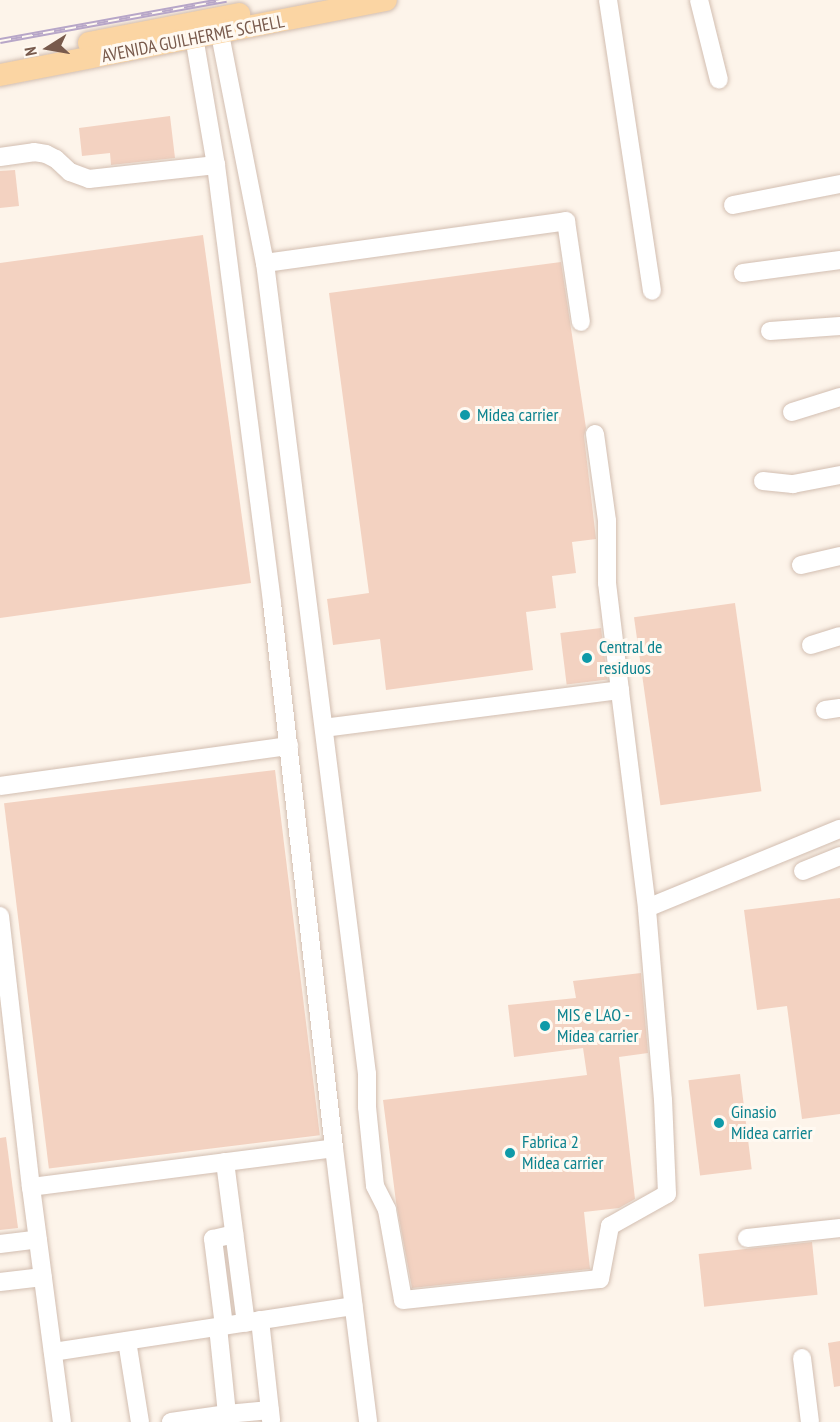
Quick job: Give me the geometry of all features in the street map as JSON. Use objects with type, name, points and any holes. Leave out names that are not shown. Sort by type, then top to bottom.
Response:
[{"type":"main road","name":"AVENIDA GUILHERME SCHELL","points":[[219,26],[315,0]]},
{"type":"main road","name":"AVENIDA GUILHERME SCHELL","points":[[0,75],[219,26],[386,0]]},
{"type":"main road","name":"AVENIDA GUILHERME SCHELL","points":[[0,61],[194,31]]},
{"type":"lane","points":[[608,0],[652,291]]},
{"type":"lane","points":[[699,0],[719,80]]},
{"type":"lane","points":[[219,26],[265,263],[368,1074],[367,1107],[375,1186],[387,1210],[403,1300],[600,1279],[610,1226],[667,1194],[663,1100],[647,908],[607,583],[608,521],[595,435]]},
{"type":"lane","points":[[194,31],[216,165],[289,746],[334,1148],[368,1422]]},
{"type":"lane","points":[[0,157],[46,154],[78,176],[89,179],[216,165]]},
{"type":"lane","points":[[733,204],[840,184]]},
{"type":"lane","points":[[265,263],[566,221],[581,322]]},
{"type":"lane","points":[[743,273],[840,260]]},
{"type":"lane","points":[[770,331],[840,326]]},
{"type":"lane","points":[[792,412],[840,397]]},
{"type":"lane","points":[[763,481],[793,484],[840,475]]},
{"type":"lane","points":[[801,565],[840,556]]},
{"type":"lane","points":[[811,645],[840,636]]},
{"type":"lane","points":[[324,728],[620,690]]},
{"type":"lane","points":[[0,786],[289,746]]},
{"type":"lane","points":[[647,908],[840,829]]},
{"type":"lane","points":[[803,871],[840,856]]},
{"type":"lane","points":[[0,916],[31,1187],[62,1422]]},
{"type":"lane","points":[[31,1187],[334,1148]]},
{"type":"lane","points":[[171,1422],[270,1416],[234,1233],[225,1162]]},
{"type":"lane","points":[[747,1238],[840,1228]]},
{"type":"lane","points":[[228,1418],[213,1239],[234,1233]]},
{"type":"lane","points":[[0,1244],[38,1239]]},
{"type":"lane","points":[[0,1282],[43,1277]]},
{"type":"lane","points":[[53,1352],[354,1306]]},
{"type":"lane","points":[[127,1341],[140,1422]]},
{"type":"lane","points":[[802,1358],[810,1422]]},
{"type":"building","points":[[170,116],[175,158],[111,165],[110,153],[82,156],[79,128]]},
{"type":"building","points":[[15,170],[19,206],[0,208],[0,171]]},
{"type":"building","points":[[203,235],[251,583],[0,618],[0,263]]},
{"type":"building","name":"Midea carrier","points":[[561,262],[586,428],[584,436],[596,539],[572,542],[576,573],[552,576],[556,608],[526,612],[533,670],[386,690],[380,639],[333,645],[327,599],[369,593],[329,293]]},
{"type":"building","points":[[735,603],[761,791],[660,805],[634,617]]},
{"type":"building","name":"Central de residuos","points":[[601,628],[607,680],[567,685],[560,633]]},
{"type":"building","points":[[275,770],[320,1135],[49,1169],[4,803]]},
{"type":"building","points":[[840,898],[840,1114],[802,1119],[787,1006],[757,1010],[744,910]]},
{"type":"building","name":"Fabrica 2 Midea carrier","points":[[641,973],[648,1053],[619,1057],[635,1199],[619,1208],[584,1212],[590,1269],[412,1288],[396,1202],[383,1100],[587,1075],[583,1048],[514,1057],[508,1005],[576,998],[573,981]]},
{"type":"building","name":"Ginasio Midea carrier","points":[[740,1074],[752,1169],[700,1176],[688,1080]]},
{"type":"building","points":[[6,1137],[18,1228],[0,1230],[0,1138]]},
{"type":"building","points":[[812,1242],[818,1295],[704,1307],[699,1254]]},
{"type":"building","points":[[840,1341],[840,1386],[834,1387],[828,1343]]},
{"type":"railway","points":[[0,41],[226,0]]},
{"type":"place","name":"Midea carrier","points":[[465,415]]},
{"type":"place","name":"Central de residuos","points":[[587,658]]},
{"type":"place","name":"MIS e LAO - Midea carrier","points":[[545,1026]]},
{"type":"place","name":"Ginasio Midea carrier","points":[[719,1123]]},
{"type":"place","name":"Fabrica 2 Midea carrier","points":[[510,1153]]}]
